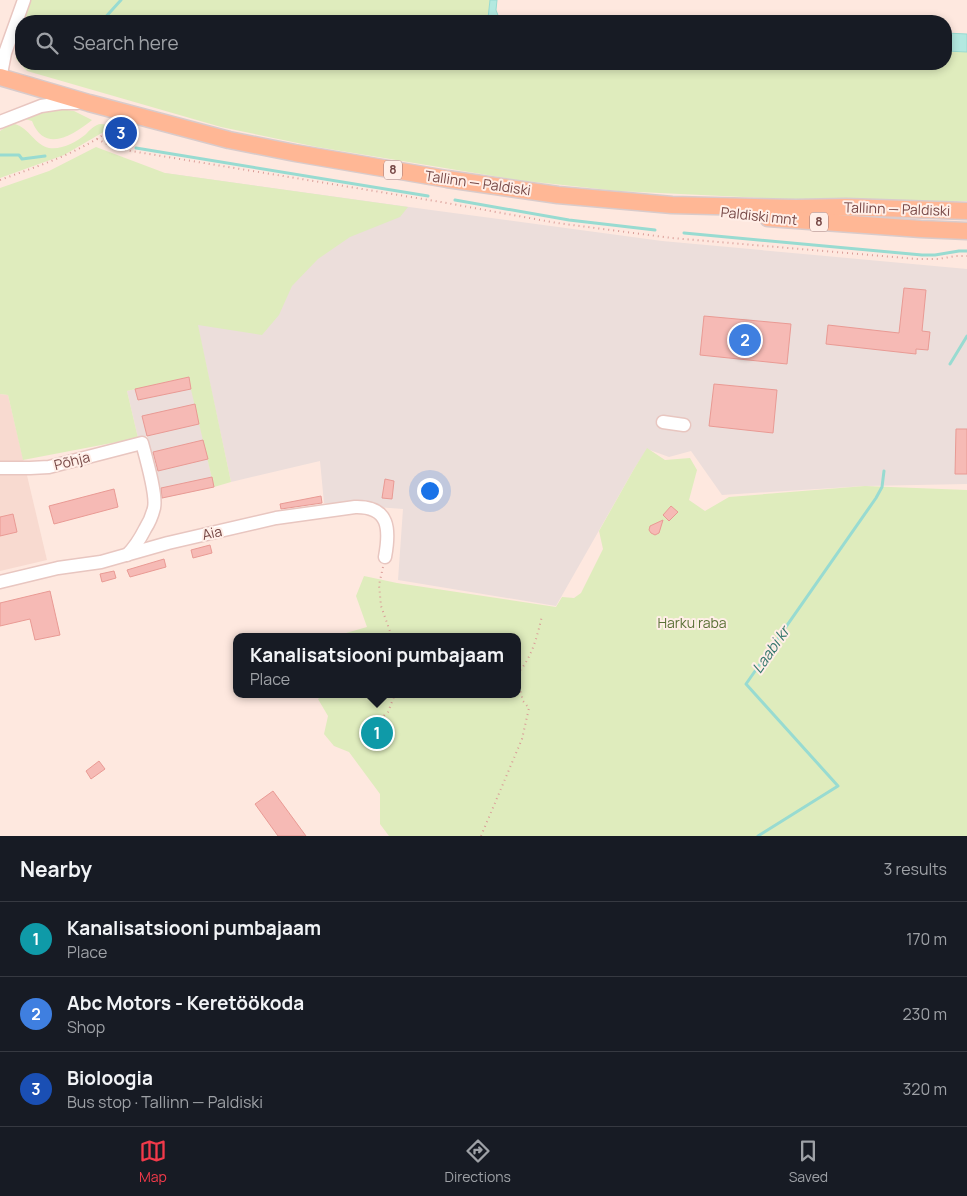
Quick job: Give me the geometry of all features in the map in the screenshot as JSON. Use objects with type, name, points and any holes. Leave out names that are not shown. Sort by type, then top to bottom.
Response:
[{"type":"main road","name":"Tallinn — Paldiski","points":[[0,78],[229,140],[447,180],[549,194],[672,205],[796,208],[846,207],[967,211]]},
{"type":"main road","name":"Paldiski mnt","points":[[672,205],[744,216],[967,231]]},
{"type":"street","points":[[19,15],[24,0]]},
{"type":"street","points":[[0,78],[5,53],[15,25]]},
{"type":"street","points":[[0,122],[41,106],[89,103]]},
{"type":"street","points":[[663,422],[684,425]]},
{"type":"street","name":"Põhja","points":[[0,468],[49,466],[142,443],[154,492],[155,507],[140,539],[127,555]]},
{"type":"street","name":"Aia","points":[[0,582],[58,568],[100,562],[168,543],[276,518],[363,506],[376,510],[383,516],[386,522],[388,532],[385,558]]},
{"type":"path","points":[[0,180],[58,159],[109,131],[127,135],[125,150]]},
{"type":"path","points":[[97,139],[125,150],[557,223],[672,238],[917,259],[967,256]]},
{"type":"path","points":[[385,558],[379,585],[381,606],[391,633]]},
{"type":"path","points":[[521,669],[534,646],[542,616]]},
{"type":"path","points":[[481,836],[522,739],[529,708],[523,701],[521,693]]},
{"type":"path","points":[[370,730],[388,712],[393,698]]},
{"type":"shaded area","points":[[165,173],[662,241],[967,269],[967,484],[865,486],[722,495],[691,451],[669,457],[647,449],[556,606],[398,580],[403,509],[324,503],[320,461],[231,482]]},
{"type":"shaded area","points":[[189,377],[214,487],[160,499],[147,436],[138,438],[127,391]]},
{"type":"shaded area","points":[[0,394],[8,395],[47,560],[0,571]]},
{"type":"green space","points":[[31,0],[490,0],[488,15],[26,15]]},
{"type":"green space","points":[[952,51],[967,52],[967,201],[918,202],[784,199],[618,191],[517,180],[317,147],[221,127],[27,71],[952,70]]},
{"type":"green space","points":[[61,109],[74,111],[92,120],[68,136],[52,139],[44,137],[32,121],[25,119],[44,112]]},
{"type":"green space","points":[[15,124],[24,129],[40,144],[49,148],[64,147],[73,143],[99,124],[112,127],[64,155],[0,178],[0,131],[9,125]]},
{"type":"green space","points":[[96,147],[165,173],[408,207],[400,217],[350,237],[318,259],[292,286],[279,315],[262,335],[198,325],[231,482],[214,487],[188,377],[127,391],[138,438],[23,460],[8,395],[0,394],[0,188],[49,171]]},
{"type":"green space","name":"Harku raba","points":[[647,448],[665,460],[690,458],[697,470],[689,500],[705,511],[729,497],[865,486],[967,490],[967,836],[389,836],[380,824],[380,794],[349,752],[334,746],[324,734],[328,716],[318,699],[521,698],[521,633],[346,633],[367,627],[356,596],[364,576],[397,583],[556,607],[562,597],[574,598],[581,593],[603,549],[599,531]]},
{"type":"water","points":[[490,0],[497,0],[496,10],[498,15],[488,15]]},
{"type":"water","points":[[952,33],[967,34],[967,52],[952,51]]},
{"type":"building","points":[[904,288],[926,290],[922,331],[930,332],[928,350],[916,349],[916,354],[826,344],[828,325],[899,333]]},
{"type":"building","points":[[704,316],[791,324],[787,364],[700,355]]},
{"type":"building","points":[[189,377],[191,389],[138,400],[135,389]]},
{"type":"building","points":[[714,384],[777,390],[773,433],[709,426]]},
{"type":"building","points":[[195,404],[199,424],[147,436],[142,416]]},
{"type":"building","points":[[956,429],[967,429],[967,474],[955,474]]},
{"type":"building","points":[[203,440],[208,459],[158,471],[153,452]]},
{"type":"building","points":[[212,477],[214,487],[162,498],[161,488]]},
{"type":"building","points":[[385,479],[394,481],[392,499],[382,498]]},
{"type":"building","points":[[114,489],[118,507],[54,524],[49,506]]},
{"type":"building","points":[[321,496],[322,503],[281,509],[280,504]]},
{"type":"building","points":[[671,506],[678,512],[669,521],[663,515]]},
{"type":"building","points":[[13,514],[17,532],[0,536],[0,517]]},
{"type":"building","points":[[663,520],[659,533],[655,535],[651,533],[649,530],[650,526]]},
{"type":"building","points":[[210,545],[212,553],[193,558],[191,550]]},
{"type":"building","points":[[164,559],[166,567],[130,577],[127,570]]},
{"type":"building","points":[[114,571],[116,578],[102,582],[100,574]]},
{"type":"building","points":[[50,591],[60,635],[35,640],[30,619],[0,626],[0,603]]},
{"type":"building","points":[[99,761],[105,769],[91,779],[86,771]]},
{"type":"building","points":[[273,791],[306,836],[278,836],[255,804]]},
{"type":"waterway","points":[[107,15],[121,0]]},
{"type":"waterway","points":[[136,148],[428,196]]},
{"type":"waterway","points":[[0,155],[19,155],[22,159],[45,156]]},
{"type":"waterway","points":[[455,200],[569,220],[655,230]]},
{"type":"waterway","points":[[684,233],[922,255],[967,251]]},
{"type":"waterway","points":[[950,364],[967,336]]},
{"type":"waterway","name":"Laabi kr","points":[[758,836],[838,786],[746,684],[876,498],[882,487],[884,471]]},
{"type":"place","name":"Bioloogia","points":[[121,133]]},
{"type":"place","name":"Abc Motors - Keretöökoda","points":[[745,340]]},
{"type":"place","name":"Kanalisatsiooni pumbajaam","points":[[377,733]]}]
